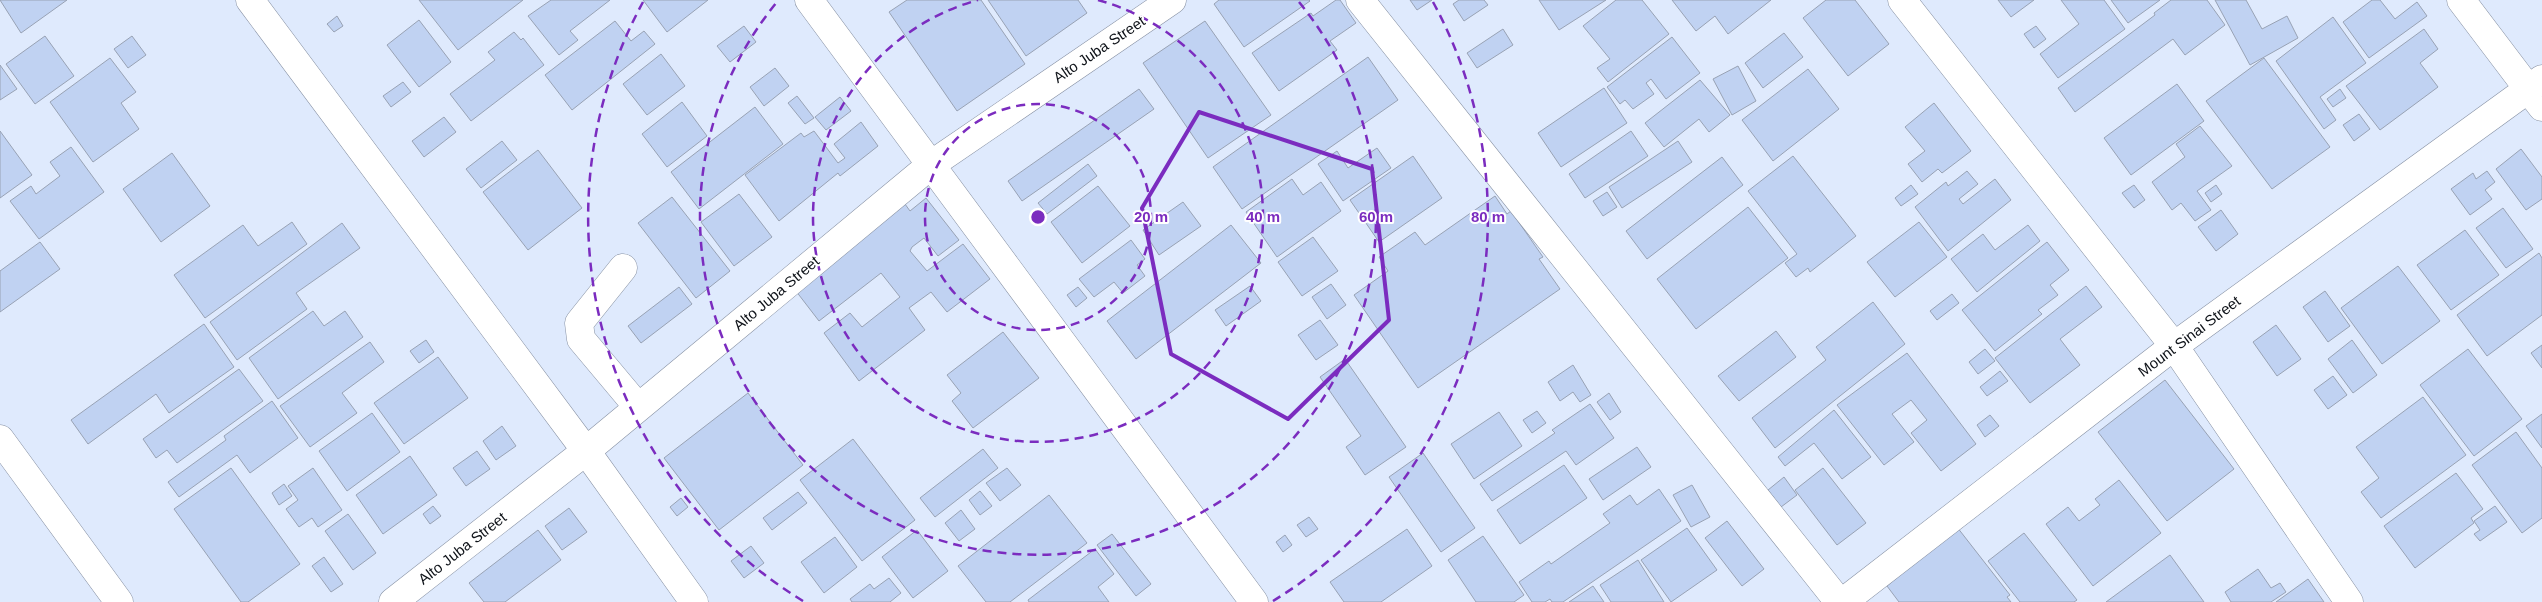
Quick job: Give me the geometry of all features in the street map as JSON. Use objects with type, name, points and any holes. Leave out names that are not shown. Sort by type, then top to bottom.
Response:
[{"type":"street","points":[[250,0],[586,451],[694,602]]},
{"type":"street","points":[[809,0],[1254,602]]},
{"type":"street","name":"Alto Juba Street","points":[[393,602],[586,451],[932,164],[1172,0]]},
{"type":"street","points":[[1360,0],[1841,602]]},
{"type":"street","points":[[1902,0],[2174,346],[2349,602]]},
{"type":"street","points":[[2461,0],[2538,91]]},
{"type":"street","name":"Mount Sinai Street","points":[[1841,602],[2174,346],[2538,91]]},
{"type":"street","points":[[623,268],[579,323],[581,339],[638,408]]},
{"type":"street","points":[[0,439],[119,602]]},
{"type":"highlighted area","points":[[1199,112],[1372,169],[1389,320],[1288,419],[1171,354],[1142,208]]},
{"type":"building","points":[[0,0],[67,0],[21,33]]},
{"type":"building","points":[[419,0],[523,0],[458,50]]},
{"type":"building","points":[[551,0],[610,0],[570,31],[578,40],[559,55],[528,16]]},
{"type":"building","points":[[643,0],[708,0],[667,32]]},
{"type":"building","points":[[907,0],[981,0],[1025,64],[957,111],[889,12]]},
{"type":"building","points":[[988,0],[1078,0],[1087,13],[1026,56]]},
{"type":"building","points":[[1219,0],[1310,1],[1244,47],[1214,4]]},
{"type":"building","points":[[1336,0],[1340,0],[1356,23],[1330,41],[1337,50],[1279,91],[1252,53],[1311,13],[1313,16]]},
{"type":"building","points":[[1410,0],[1432,0],[1417,10]]},
{"type":"building","points":[[1459,0],[1484,0],[1488,5],[1464,21],[1453,4]]},
{"type":"building","points":[[1539,0],[1606,0],[1559,30]]},
{"type":"building","points":[[1616,0],[1642,0],[1669,34],[1608,82],[1597,68],[1610,59],[1583,26]]},
{"type":"building","points":[[1672,0],[1771,0],[1728,34],[1715,16],[1696,31]]},
{"type":"building","points":[[1826,0],[1855,0],[1889,44],[1848,76],[1803,18]]},
{"type":"building","points":[[1998,0],[2034,0],[2011,17]]},
{"type":"building","points":[[2061,0],[2104,0],[2125,29],[2058,78],[2040,54],[2079,24]]},
{"type":"building","points":[[2111,0],[2160,0],[2128,23]]},
{"type":"building","points":[[2171,0],[2207,0],[2225,25],[2185,55],[2173,39],[2075,112],[2058,88],[2155,15],[2154,13]]},
{"type":"building","points":[[2215,0],[2246,0],[2262,29],[2287,16],[2298,38],[2250,65]]},
{"type":"building","points":[[2372,0],[2380,0],[2395,19],[2417,2],[2427,16],[2369,58],[2343,22]]},
{"type":"building","points":[[337,16],[343,26],[334,32],[327,24]]},
{"type":"building","points":[[2333,17],[2366,63],[2320,97],[2336,120],[2324,129],[2276,61]]},
{"type":"building","points":[[419,20],[451,62],[419,87],[387,45]]},
{"type":"building","points":[[615,21],[631,41],[644,31],[655,44],[572,110],[545,75]]},
{"type":"building","points":[[1205,21],[1271,115],[1208,158],[1143,63]]},
{"type":"building","points":[[744,26],[756,42],[730,62],[717,46]]},
{"type":"building","points":[[2036,26],[2046,39],[2034,48],[2024,34]]},
{"type":"building","points":[[1503,29],[1513,45],[1477,68],[1467,53]]},
{"type":"building","points":[[2424,29],[2438,49],[2420,63],[2438,87],[2380,130],[2346,86]]},
{"type":"building","points":[[514,32],[521,40],[523,38],[544,65],[471,121],[450,94],[495,60],[488,52]]},
{"type":"building","points":[[1784,33],[1803,57],[1763,88],[1745,63]]},
{"type":"building","points":[[45,36],[74,76],[35,104],[6,64]]},
{"type":"building","points":[[132,36],[146,55],[128,68],[114,49]]},
{"type":"building","points":[[1672,37],[1700,73],[1666,99],[1651,79],[1646,83],[1654,94],[1633,109],[1625,100],[1620,104],[1607,87]]},
{"type":"building","points":[[661,54],[685,86],[647,115],[623,84]]},
{"type":"building","points":[[1368,57],[1398,100],[1242,209],[1213,167]]},
{"type":"building","points":[[110,58],[136,92],[121,103],[139,129],[93,162],[50,102]]},
{"type":"building","points":[[2264,58],[2330,147],[2272,189],[2206,101]]},
{"type":"building","points":[[0,65],[17,89],[0,100]]},
{"type":"building","points":[[1738,66],[1756,101],[1732,115],[1713,79]]},
{"type":"building","points":[[775,68],[789,86],[764,106],[750,87]]},
{"type":"building","points":[[1808,69],[1839,109],[1773,161],[1742,120]]},
{"type":"building","points":[[1700,80],[1730,115],[1709,132],[1699,119],[1664,147],[1645,123]]},
{"type":"building","points":[[403,82],[411,92],[391,107],[383,96]]},
{"type":"building","points":[[2177,84],[2204,121],[2131,175],[2104,138]]},
{"type":"building","points":[[1604,88],[1627,123],[1561,167],[1538,133]]},
{"type":"building","points":[[1139,89],[1154,109],[1022,201],[1008,181]]},
{"type":"building","points":[[2340,89],[2346,98],[2333,107],[2327,99]]},
{"type":"building","points":[[797,96],[814,118],[805,124],[788,103]]},
{"type":"building","points":[[840,97],[851,111],[826,130],[815,117]]},
{"type":"building","points":[[682,102],[707,136],[667,167],[642,134]]},
{"type":"building","points":[[1934,103],[1971,151],[1942,173],[1938,169],[1922,182],[1908,164],[1925,151],[1905,127]]},
{"type":"building","points":[[755,107],[783,144],[699,209],[671,172]]},
{"type":"building","points":[[2359,114],[2370,129],[2354,141],[2343,125]]},
{"type":"building","points":[[444,117],[456,132],[424,157],[412,141]]},
{"type":"building","points":[[861,122],[878,146],[840,176],[838,173],[779,221],[745,175],[801,133],[804,137],[814,131],[838,163],[845,158],[834,144]]},
{"type":"building","points":[[2200,126],[2232,166],[2197,191],[2211,210],[2195,221],[2181,203],[2172,210],[2152,182],[2185,157],[2176,144]]},
{"type":"building","points":[[0,131],[32,175],[0,198]]},
{"type":"building","points":[[1631,131],[1648,156],[1585,198],[1569,174]]},
{"type":"building","points":[[502,141],[517,160],[481,188],[466,169]]},
{"type":"building","points":[[1678,141],[1692,162],[1622,208],[1609,187]]},
{"type":"building","points":[[71,147],[104,192],[39,239],[10,201],[31,186],[36,194],[60,176],[50,162]]},
{"type":"building","points":[[1377,148],[1391,168],[1343,201],[1318,164],[1337,151],[1348,168]]},
{"type":"building","points":[[2521,149],[2542,177],[2542,199],[2526,210],[2496,169]]},
{"type":"building","points":[[538,150],[582,208],[528,250],[483,192]]},
{"type":"building","points":[[172,153],[210,206],[161,242],[123,189]]},
{"type":"building","points":[[1413,156],[1442,198],[1379,242],[1350,200]]},
{"type":"building","points":[[1793,156],[1856,236],[1810,272],[1808,268],[1796,277],[1785,263],[1797,254],[1748,191]]},
{"type":"building","points":[[1722,157],[1743,185],[1647,259],[1626,231]]},
{"type":"building","points":[[1088,164],[1097,176],[1047,214],[1038,203]]},
{"type":"building","points":[[1967,171],[1978,184],[1959,199],[1963,204],[1995,179],[2011,200],[1948,251],[1915,207],[1946,182],[1948,186]]},
{"type":"building","points":[[2487,171],[2495,182],[2485,190],[2492,199],[2470,215],[2451,189],[2473,173],[2476,179]]},
{"type":"building","points":[[1292,179],[1303,195],[1321,182],[1341,211],[1277,257],[1246,212]]},
{"type":"building","points":[[1911,185],[1918,194],[1901,206],[1895,198]]},
{"type":"building","points":[[2134,185],[2145,200],[2134,208],[2122,193]]},
{"type":"building","points":[[2216,185],[2222,194],[2211,202],[2205,193]]},
{"type":"building","points":[[1098,186],[1130,226],[1082,263],[1051,222]]},
{"type":"building","points":[[1607,192],[1617,207],[1603,216],[1593,201]]},
{"type":"building","points":[[739,194],[772,237],[734,266],[701,222]]},
{"type":"building","points":[[1495,196],[1507,214],[1511,211],[1543,257],[1539,259],[1560,289],[1418,388],[1354,295],[1388,271],[1379,257],[1415,232],[1425,245]]},
{"type":"building","points":[[672,197],[730,271],[696,298],[638,223]]},
{"type":"building","points":[[900,197],[910,211],[926,198],[959,240],[938,256],[924,238],[912,247],[910,251],[927,271],[963,244],[990,279],[947,312],[931,292],[909,308],[925,330],[859,381],[824,333],[850,313],[862,327],[900,297],[881,273],[819,321],[789,282]]},
{"type":"building","points":[[1183,202],[1201,226],[1159,255],[1143,230]]},
{"type":"building","points":[[1748,207],[1788,258],[1696,329],[1657,279]]},
{"type":"building","points":[[2503,208],[2533,249],[2506,268],[2476,228]]},
{"type":"building","points":[[2221,210],[2238,234],[2216,251],[2198,227]]},
{"type":"building","points":[[292,222],[307,244],[205,318],[174,275],[243,225],[258,246]]},
{"type":"building","points":[[1919,222],[1947,257],[1895,297],[1867,262]]},
{"type":"building","points":[[342,223],[360,248],[296,293],[307,309],[237,360],[210,322]]},
{"type":"building","points":[[1231,225],[1261,263],[1136,359],[1107,321]]},
{"type":"building","points":[[2028,225],[2040,241],[1977,292],[1951,259],[1983,234],[1995,250]]},
{"type":"building","points":[[2465,230],[2499,275],[2451,310],[2417,265]]},
{"type":"building","points":[[1313,237],[1338,271],[1302,296],[1278,262]]},
{"type":"building","points":[[1131,240],[1145,259],[1137,265],[1145,276],[1123,293],[1114,282],[1094,297],[1079,279]]},
{"type":"building","points":[[40,242],[60,269],[0,312],[0,271]]},
{"type":"building","points":[[2047,242],[2069,270],[2050,285],[2058,295],[2038,310],[2042,314],[1995,351],[1962,310]]},
{"type":"building","points":[[2539,253],[2542,258],[2542,315],[2487,356],[2457,315]]},
{"type":"building","points":[[2398,266],[2440,321],[2382,364],[2341,308]]},
{"type":"building","points":[[1331,284],[1346,305],[1327,319],[1312,297]]},
{"type":"building","points":[[1250,286],[1261,301],[1226,326],[1215,310]]},
{"type":"building","points":[[2086,286],[2102,307],[2060,339],[2080,365],[2030,403],[1995,358]]},
{"type":"building","points":[[679,287],[692,304],[641,343],[628,326]]},
{"type":"building","points":[[1078,287],[1087,298],[1076,307],[1067,295]]},
{"type":"building","points":[[2325,291],[2350,326],[2328,342],[2303,307]]},
{"type":"building","points":[[1952,294],[1959,303],[1937,320],[1930,311]]},
{"type":"building","points":[[1873,302],[1905,344],[1775,448],[1752,418],[1826,360],[1816,347]]},
{"type":"building","points":[[313,311],[324,326],[345,311],[363,337],[278,399],[249,358]]},
{"type":"building","points":[[1320,320],[1338,345],[1316,360],[1298,335]]},
{"type":"building","points":[[204,324],[234,367],[169,413],[156,394],[88,444],[71,420]]},
{"type":"building","points":[[2276,325],[2301,359],[2277,376],[2253,342]]},
{"type":"building","points":[[1776,331],[1796,357],[1739,401],[1718,376]]},
{"type":"building","points":[[1003,332],[1039,378],[973,428],[952,401],[961,393],[947,375]]},
{"type":"building","points":[[426,340],[434,352],[419,363],[410,351]]},
{"type":"building","points":[[2352,340],[2377,375],[2353,393],[2328,359]]},
{"type":"building","points":[[370,342],[384,362],[342,393],[357,413],[310,447],[280,406]]},
{"type":"building","points":[[2542,345],[2542,368],[2531,353]]},
{"type":"building","points":[[1985,349],[1995,361],[1978,374],[1969,362]]},
{"type":"building","points":[[2468,349],[2522,419],[2474,456],[2420,385]]},
{"type":"building","points":[[1907,353],[1976,444],[1941,471],[1911,433],[1927,420],[1911,400],[1892,414],[1914,442],[1884,465],[1837,405]]},
{"type":"building","points":[[438,357],[468,398],[404,444],[374,403]]},
{"type":"building","points":[[1345,359],[1406,447],[1365,475],[1346,447],[1361,436],[1320,377]]},
{"type":"building","points":[[1573,365],[1591,395],[1580,402],[1573,392],[1560,401],[1548,382]]},
{"type":"building","points":[[239,369],[263,401],[177,463],[167,450],[156,458],[143,439]]},
{"type":"building","points":[[2000,371],[2008,381],[1987,396],[1980,387]]},
{"type":"building","points":[[2333,376],[2347,395],[2328,409],[2314,390]]},
{"type":"building","points":[[2165,380],[2234,469],[2167,521],[2098,432]]},
{"type":"building","points":[[748,393],[803,465],[719,530],[664,458]]},
{"type":"building","points":[[1609,393],[1621,412],[1610,420],[1597,402]]},
{"type":"building","points":[[2423,397],[2466,455],[2381,518],[2361,492],[2379,478],[2356,447]]},
{"type":"building","points":[[272,401],[298,438],[250,473],[237,455],[179,497],[168,482],[226,440],[224,436]]},
{"type":"building","points":[[1590,404],[1614,438],[1576,465],[1566,451],[1492,501],[1480,484],[1555,433],[1552,430]]},
{"type":"building","points":[[1834,410],[1871,457],[1842,479],[1814,443],[1785,466],[1778,457]]},
{"type":"building","points":[[1537,411],[1546,423],[1532,433],[1523,420]]},
{"type":"building","points":[[1499,412],[1522,446],[1474,479],[1451,444]]},
{"type":"building","points":[[372,413],[400,452],[347,491],[319,451]]},
{"type":"building","points":[[2542,414],[2542,448],[2526,426]]},
{"type":"building","points":[[1990,415],[1999,426],[1985,437],[1977,425]]},
{"type":"building","points":[[502,426],[516,446],[496,460],[483,441]]},
{"type":"building","points":[[2516,432],[2542,468],[2542,518],[2522,533],[2472,465]]},
{"type":"building","points":[[853,439],[915,520],[862,561],[800,480]]},
{"type":"building","points":[[1637,447],[1651,467],[1603,500],[1589,479]]},
{"type":"building","points":[[983,449],[998,468],[935,517],[920,498]]},
{"type":"building","points":[[477,451],[490,469],[466,486],[453,468]]},
{"type":"building","points":[[1423,453],[1475,528],[1441,552],[1389,477]]},
{"type":"building","points":[[410,456],[437,495],[383,534],[356,495]]},
{"type":"building","points":[[1564,465],[1587,498],[1520,544],[1497,510]]},
{"type":"building","points":[[231,468],[300,564],[248,602],[241,602],[174,509]]},
{"type":"building","points":[[313,468],[342,510],[318,527],[312,518],[299,527],[286,509],[298,500],[288,486]]},
{"type":"building","points":[[1007,468],[1021,485],[1000,501],[986,483]]},
{"type":"building","points":[[1823,468],[1866,523],[1837,545],[1795,490]]},
{"type":"building","points":[[2456,473],[2483,509],[2471,518],[2474,523],[2415,568],[2384,526]]},
{"type":"building","points":[[1784,477],[1797,495],[1781,507],[1768,490]]},
{"type":"building","points":[[2119,480],[2161,533],[2093,586],[2046,524],[2068,507],[2079,521],[2100,505],[2095,499]]},
{"type":"building","points":[[284,484],[292,496],[279,505],[272,493]]},
{"type":"building","points":[[1692,485],[1710,517],[1691,527],[1673,495]]},
{"type":"building","points":[[1659,489],[1681,521],[1563,602],[1552,602],[1550,599],[1545,602],[1532,602],[1519,582],[1549,561],[1551,564],[1610,523],[1603,514],[1630,495],[1637,505]]},
{"type":"building","points":[[980,491],[992,506],[980,515],[969,500]]},
{"type":"building","points":[[798,492],[807,503],[772,530],[763,518]]},
{"type":"building","points":[[1049,495],[1087,543],[1010,602],[986,602],[958,566]]},
{"type":"building","points":[[681,498],[688,507],[677,516],[670,507]]},
{"type":"building","points":[[433,506],[441,516],[430,524],[423,514]]},
{"type":"building","points":[[2495,506],[2507,522],[2480,541],[2474,534],[2480,530],[2474,521]]},
{"type":"building","points":[[569,508],[587,532],[562,550],[545,526]]},
{"type":"building","points":[[961,510],[975,529],[959,541],[945,523]]},
{"type":"building","points":[[348,514],[376,553],[353,570],[325,531]]},
{"type":"building","points":[[1309,517],[1318,529],[1306,537],[1297,525]]},
{"type":"building","points":[[1727,521],[1764,569],[1742,586],[1705,538]]},
{"type":"building","points":[[1957,527],[2010,595],[2007,597],[2011,602],[1899,602],[1887,586]]},
{"type":"building","points":[[1687,528],[1717,570],[1671,602],[1641,560]]},
{"type":"building","points":[[1407,529],[1432,566],[1381,602],[1344,602],[1330,582]]},
{"type":"building","points":[[538,530],[561,560],[505,602],[484,602],[469,583]]},
{"type":"building","points":[[917,530],[948,571],[913,598],[882,557]]},
{"type":"building","points":[[2024,533],[2077,600],[2074,602],[2020,602],[1988,561]]},
{"type":"building","points":[[1112,534],[1151,584],[1136,596],[1097,545]]},
{"type":"building","points":[[1285,535],[1292,545],[1283,552],[1276,542]]},
{"type":"building","points":[[1483,536],[1524,595],[1514,602],[1476,602],[1448,560]]},
{"type":"building","points":[[835,537],[857,567],[824,593],[801,562]]},
{"type":"building","points":[[751,546],[764,563],[744,578],[731,561]]},
{"type":"building","points":[[1095,549],[1114,574],[1098,587],[1109,602],[1029,602],[1028,600]]},
{"type":"building","points":[[2170,555],[2204,602],[2106,602]]},
{"type":"building","points":[[324,557],[343,584],[331,592],[312,566]]},
{"type":"building","points":[[1638,560],[1664,602],[1611,602],[1600,585]]},
{"type":"building","points":[[2258,569],[2271,588],[2280,583],[2286,592],[2271,602],[2231,602],[2225,592]]},
{"type":"building","points":[[889,578],[901,593],[890,602],[852,602],[850,599],[870,584],[874,589]]},
{"type":"building","points":[[2308,579],[2324,602],[2276,602]]},
{"type":"building","points":[[1593,586],[1604,602],[1569,602]]}]
